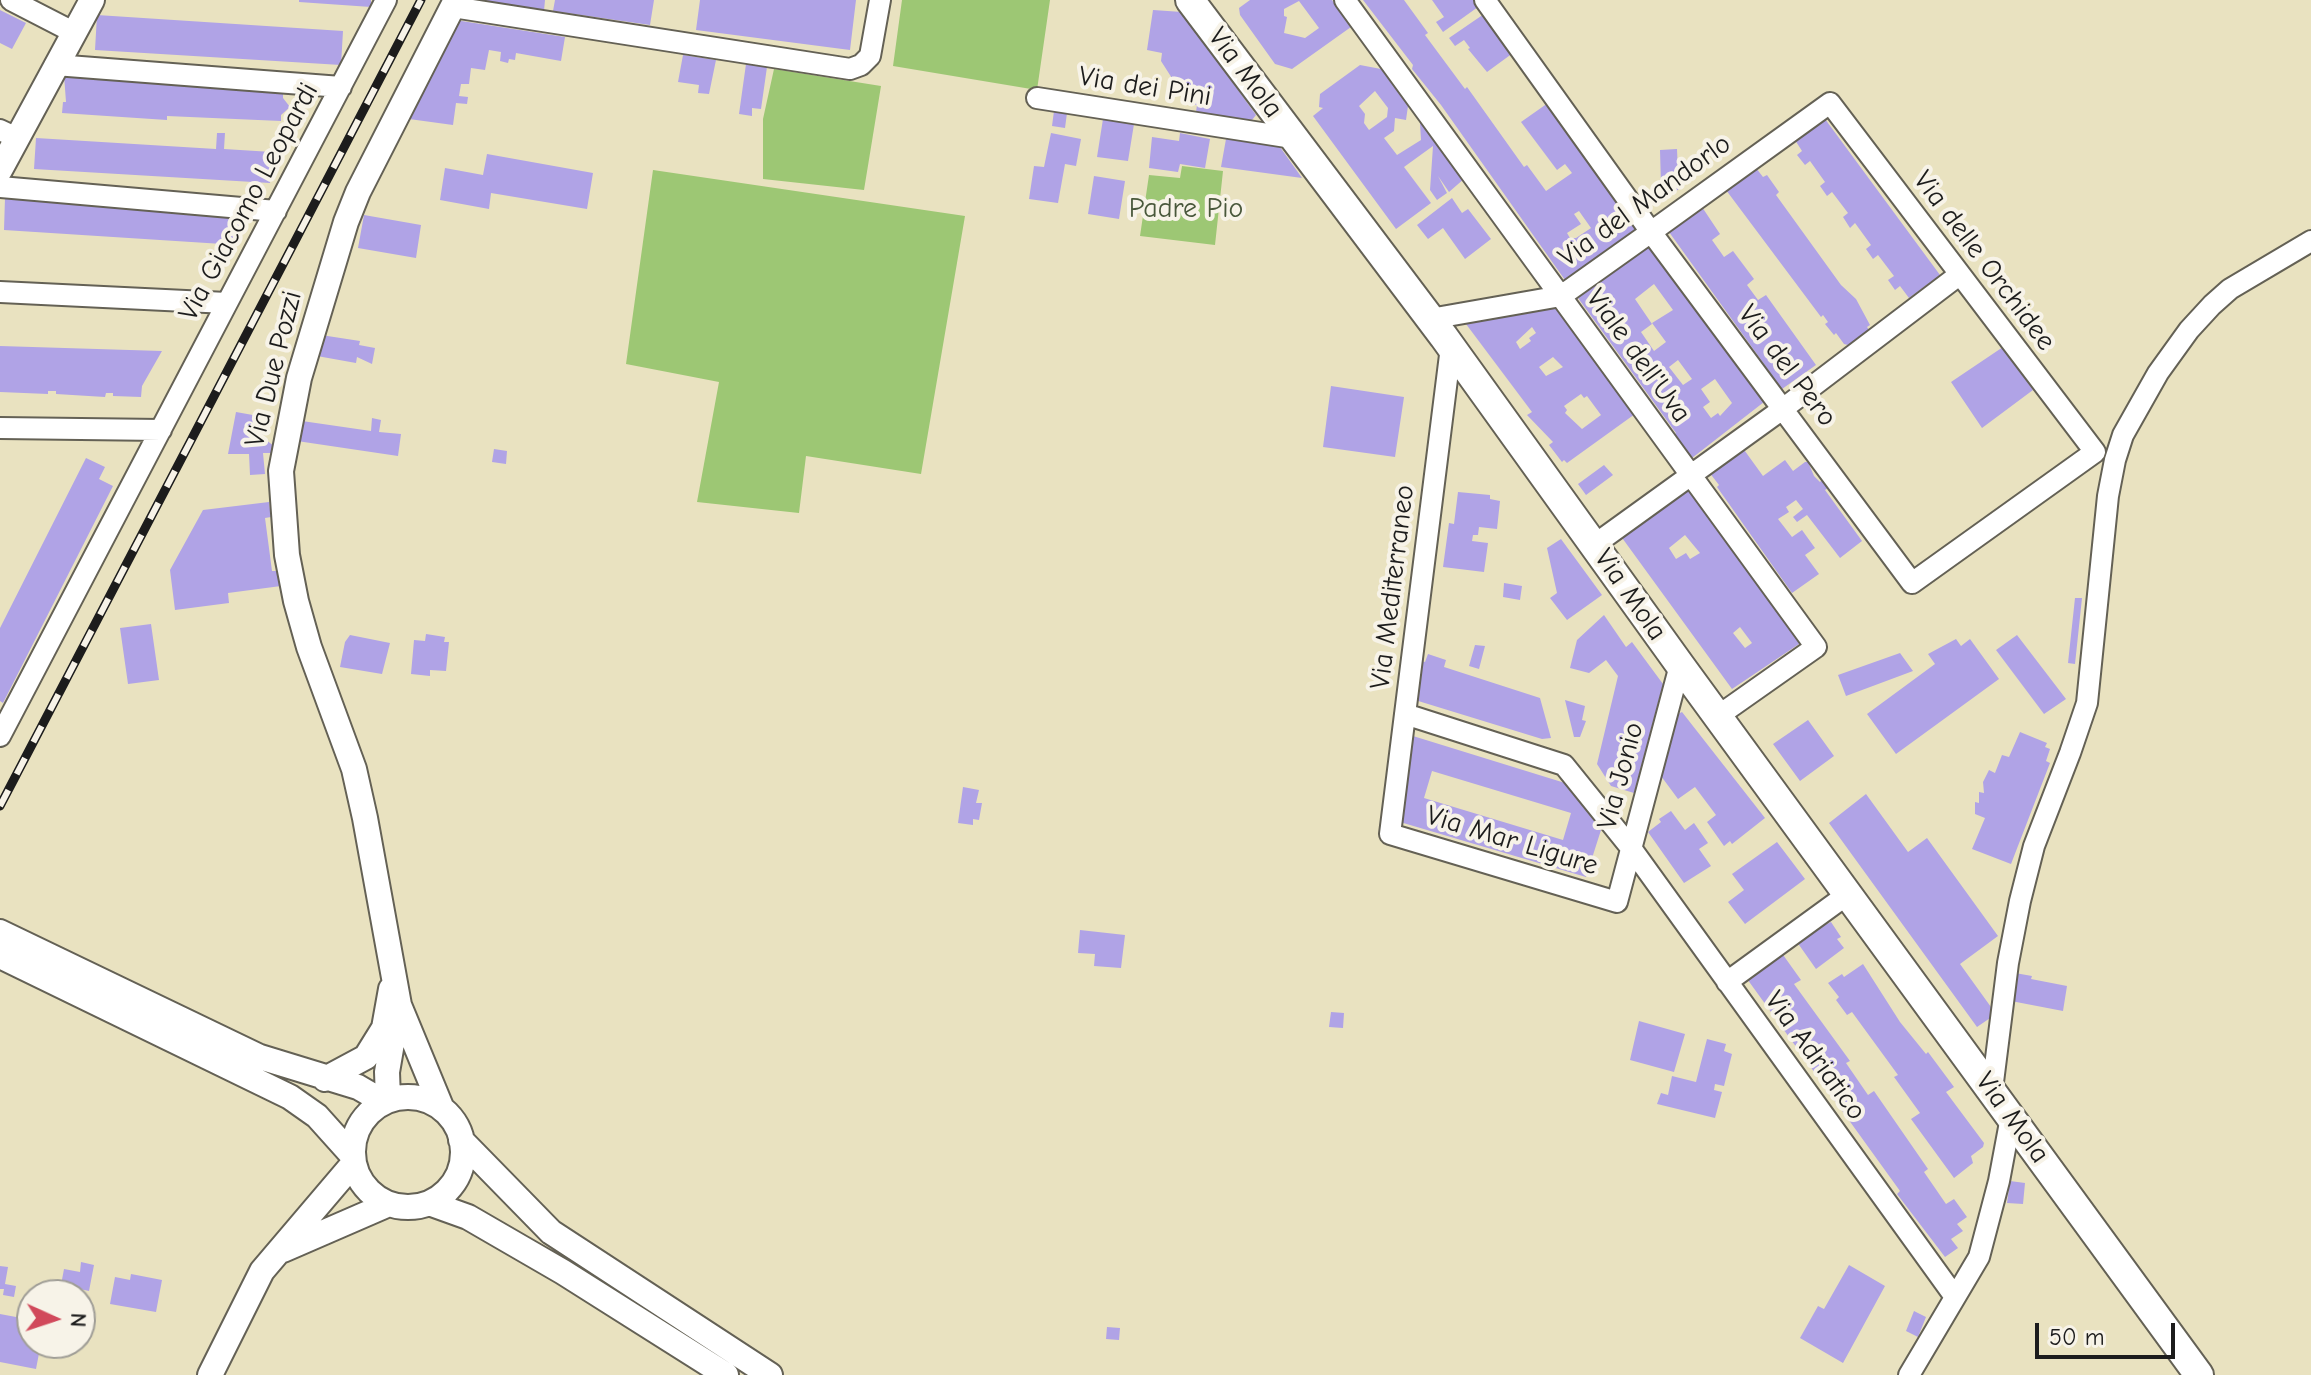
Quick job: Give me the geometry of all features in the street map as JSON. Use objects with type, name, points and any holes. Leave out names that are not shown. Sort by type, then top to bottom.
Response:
[{"type":"main road","name":"Via Mola","points":[[1190,0],[1451,347],[2199,1375]]},
{"type":"street","points":[[11,0],[75,33]]},
{"type":"street","points":[[0,170],[8,134],[55,65],[92,0]]},
{"type":"street","name":"Via Giacomo Leopardi","points":[[0,736],[386,0]]},
{"type":"street","points":[[455,4],[850,69],[861,65],[870,56],[880,0]]},
{"type":"street","name":"Viale dell'Uva","points":[[1345,0],[1816,647],[1718,716]]},
{"type":"street","name":"Via del Pero","points":[[1485,0],[1651,232],[1912,583],[2095,452]]},
{"type":"street","name":"Via Due Pozzi","points":[[442,1109],[399,1005],[354,769],[309,647],[296,601],[281,509],[281,471],[299,378],[346,222],[358,192],[455,4]]},
{"type":"street","points":[[55,65],[341,87]]},
{"type":"street","name":"Via dei Pini","points":[[1037,98],[1293,138]]},
{"type":"street","name":"Via del Mandorlo","points":[[1430,319],[1561,296],[1830,103]]},
{"type":"street","name":"Via delle Orchidee","points":[[1830,103],[2095,452]]},
{"type":"street","points":[[0,187],[276,211]]},
{"type":"street","points":[[1992,1090],[2008,963],[2020,901],[2034,846],[2087,703],[2108,496],[2123,435],[2158,373],[2189,330],[2212,305],[2230,289],[2311,241]]},
{"type":"street","points":[[1594,545],[1784,408],[1959,275]]},
{"type":"street","points":[[0,292],[227,303]]},
{"type":"street","name":"Via Mediterraneo","points":[[1390,834],[1451,347]]},
{"type":"street","points":[[0,428],[161,430]]},
{"type":"street","name":"Via Jonio","points":[[1617,902],[1680,665]]},
{"type":"street","name":"Via Adriatico","points":[[1405,714],[1564,765],[1631,848],[1955,1297]]},
{"type":"street","name":"Via Mar Ligure","points":[[1390,834],[1617,902]]},
{"type":"street","points":[[1727,982],[1848,894]]},
{"type":"street","points":[[6,947],[260,1057],[358,1087],[385,1100],[425,1099],[442,1109],[455,1124],[461,1140],[461,1163],[457,1176],[450,1187],[429,1203],[416,1207],[389,1204],[368,1190],[353,1160],[317,1116],[290,1097],[6,947]]},
{"type":"street","points":[[325,1079],[366,1057],[373,1047],[387,1017],[393,975]]},
{"type":"street","name":"Via Due Pozzi","points":[[385,1100],[399,1005]]},
{"type":"street","points":[[210,1375],[262,1271],[353,1160],[360,1128],[385,1100]]},
{"type":"street","points":[[1909,1375],[1979,1257],[1999,1181],[2011,1117]]},
{"type":"street","points":[[461,1140],[551,1232],[770,1375]]},
{"type":"street","points":[[429,1203],[468,1217],[563,1272],[726,1375]]},
{"type":"street","points":[[278,1252],[389,1204]]},
{"type":"green space","points":[[902,0],[1050,0],[1037,90],[893,66]]},
{"type":"green space","points":[[774,69],[881,86],[864,190],[763,179],[763,119]]},
{"type":"green space","name":"Padre Pio","points":[[1182,166],[1223,171],[1215,245],[1140,236],[1149,175],[1180,178]]},
{"type":"green space","points":[[653,170],[965,216],[921,474],[806,456],[799,513],[697,502],[719,382],[626,364]]},
{"type":"building","points":[[371,0],[371,7],[299,2]]},
{"type":"building","points":[[483,0],[545,0],[544,11]]},
{"type":"building","points":[[555,0],[654,0],[650,25],[553,11]]},
{"type":"building","points":[[700,0],[856,0],[850,50],[696,30]]},
{"type":"building","points":[[1250,0],[1332,0],[1351,27],[1292,69],[1275,64],[1240,15],[1239,8]],"holes":[[[1299,1],[1319,28],[1305,38],[1284,33],[1287,17],[1284,16],[1284,9]]]},
{"type":"building","points":[[1363,0],[1404,0],[1428,33],[1425,35],[1465,89],[1467,87],[1524,167],[1527,165],[1546,191],[1572,173],[1565,164],[1557,170],[1521,122],[1548,103],[1638,227],[1565,280],[1412,69],[1413,65]],"holes":[[[1579,211],[1591,228],[1576,238],[1570,238],[1567,233],[1581,224],[1574,214]]]},
{"type":"building","points":[[1432,0],[1473,0],[1478,7],[1443,32],[1436,22],[1444,17]]},
{"type":"building","points":[[0,10],[26,23],[12,49],[0,43]]},
{"type":"building","points":[[1153,10],[1182,12],[1256,115],[1252,120],[1196,112],[1197,105],[1190,104],[1161,61],[1162,53],[1147,50]]},
{"type":"building","points":[[1484,14],[1513,53],[1487,72],[1464,40],[1455,46],[1449,38]]},
{"type":"building","points":[[97,15],[343,31],[341,65],[95,50]]},
{"type":"building","points":[[455,20],[565,37],[561,61],[516,53],[515,60],[509,59],[508,63],[500,61],[501,52],[489,50],[485,70],[471,68],[469,84],[461,84],[459,96],[468,97],[467,104],[456,103],[453,125],[409,119],[407,115]]},
{"type":"building","points":[[683,55],[716,60],[709,94],[698,93],[699,85],[678,82]]},
{"type":"building","points":[[746,64],[767,67],[761,109],[752,108],[752,116],[739,114]]},
{"type":"building","points":[[1360,65],[1381,69],[1408,106],[1406,120],[1395,118],[1394,131],[1384,138],[1397,155],[1421,140],[1420,123],[1424,123],[1465,178],[1449,192],[1438,176],[1447,193],[1437,200],[1430,190],[1433,146],[1404,167],[1431,203],[1396,229],[1313,116],[1323,108],[1319,107],[1320,94]],"holes":[[[1375,91],[1388,108],[1387,117],[1369,130],[1364,123],[1365,114],[1359,106]]]},
{"type":"building","points":[[64,75],[283,92],[283,98],[290,107],[281,115],[281,121],[167,116],[167,120],[62,113],[63,102],[66,102]]},
{"type":"building","points":[[1054,111],[1067,113],[1065,128],[1052,126]]},
{"type":"building","points":[[1103,119],[1134,124],[1128,161],[1097,157]]},
{"type":"building","points":[[1825,119],[1940,275],[1909,298],[1900,286],[1895,290],[1888,280],[1894,276],[1878,255],[1873,259],[1866,249],[1871,245],[1855,223],[1850,228],[1843,217],[1848,213],[1832,192],[1827,196],[1820,186],[1825,182],[1810,161],[1805,165],[1797,155],[1802,151],[1795,140]]},
{"type":"building","points":[[217,133],[225,133],[224,149],[272,152],[270,183],[34,169],[36,138],[216,149]]},
{"type":"building","points":[[1051,133],[1081,139],[1076,166],[1065,164],[1058,203],[1029,199],[1034,166],[1044,167]]},
{"type":"building","points":[[1180,133],[1210,139],[1205,168],[1180,164],[1178,172],[1149,168],[1152,137],[1179,141]]},
{"type":"building","points":[[1226,139],[1280,147],[1302,178],[1221,167]]},
{"type":"building","points":[[1677,149],[1678,173],[1682,172],[1683,186],[1668,197],[1666,186],[1661,186],[1660,150]]},
{"type":"building","points":[[487,154],[593,173],[587,209],[491,193],[489,209],[440,200],[445,168],[483,175]]},
{"type":"building","points":[[1756,168],[1763,177],[1767,175],[1779,192],[1776,195],[1841,285],[1856,299],[1870,325],[1867,327],[1869,330],[1848,345],[1825,324],[1828,322],[1823,315],[1821,317],[1726,190]]},
{"type":"building","points":[[1094,176],[1125,181],[1119,219],[1088,214]]},
{"type":"building","points":[[5,198],[240,212],[238,245],[4,230]]},
{"type":"building","points":[[1452,198],[1462,213],[1468,209],[1491,239],[1465,259],[1443,228],[1428,239],[1417,225]]},
{"type":"building","points":[[1702,207],[1720,234],[1712,240],[1724,257],[1733,251],[1754,279],[1747,285],[1758,300],[1766,295],[1816,365],[1782,389],[1669,232]]},
{"type":"building","points":[[364,215],[421,225],[416,258],[358,248]]},
{"type":"building","points":[[1650,246],[1764,402],[1692,458],[1578,298]],"holes":[[[1654,284],[1673,310],[1652,323],[1666,342],[1654,351],[1641,332],[1652,324],[1635,299]],[[1678,360],[1692,379],[1683,385],[1669,367]],[[1715,379],[1732,403],[1720,416],[1718,413],[1711,418],[1703,407],[1710,402],[1701,389]]]},
{"type":"building","points":[[1555,302],[1635,414],[1567,463],[1562,462],[1549,445],[1553,442],[1527,415],[1532,412],[1463,320]],"holes":[[[1532,327],[1536,333],[1520,349],[1516,342]],[[1553,357],[1563,367],[1546,376],[1539,367]],[[1581,394],[1584,398],[1587,396],[1601,415],[1582,429],[1565,413],[1567,410],[1564,406]]]},
{"type":"building","points":[[321,335],[360,341],[359,345],[375,348],[372,364],[357,357],[356,363],[317,356]]},
{"type":"building","points":[[0,346],[162,351],[142,386],[141,397],[106,393],[105,397],[56,394],[56,391],[48,391],[48,394],[0,392]]},
{"type":"building","points":[[2003,347],[2033,390],[1982,428],[1951,382]]},
{"type":"building","points":[[1331,386],[1404,397],[1395,457],[1323,447]]},
{"type":"building","points":[[236,412],[264,417],[262,437],[274,446],[272,453],[263,453],[265,474],[250,475],[249,454],[228,454]]},
{"type":"building","points":[[372,418],[381,420],[379,432],[401,434],[398,456],[297,441],[302,421],[371,431]]},
{"type":"building","points":[[1742,447],[1763,476],[1785,460],[1793,471],[1808,462],[1814,476],[1828,488],[1825,490],[1862,541],[1840,558],[1807,515],[1797,522],[1793,517],[1803,509],[1796,500],[1786,507],[1789,512],[1778,519],[1792,537],[1802,530],[1815,548],[1805,555],[1819,574],[1792,593],[1709,472]]},
{"type":"building","points":[[494,449],[507,451],[506,464],[492,462]]},
{"type":"building","points":[[86,458],[105,467],[99,479],[113,486],[3,703],[0,701],[0,628]]},
{"type":"building","points":[[1604,465],[1613,475],[1586,495],[1578,484]]},
{"type":"building","points":[[1688,486],[1802,642],[1732,689],[1620,535]],"holes":[[[1685,535],[1700,553],[1690,559],[1686,553],[1676,559],[1669,548]],[[1740,627],[1752,643],[1745,648],[1733,633]]]},
{"type":"building","points":[[1458,492],[1490,495],[1490,499],[1500,501],[1497,529],[1479,527],[1478,535],[1473,535],[1472,541],[1488,543],[1484,572],[1443,567],[1449,523],[1454,524]]},
{"type":"building","points":[[269,502],[271,517],[265,518],[272,571],[279,571],[281,586],[228,593],[229,603],[175,610],[170,570],[203,510]]},
{"type":"building","points":[[1561,539],[1602,595],[1567,620],[1550,598],[1557,593],[1547,548]]},
{"type":"building","points":[[1504,583],[1522,586],[1520,600],[1503,597]]},
{"type":"building","points":[[2075,598],[2082,598],[2075,664],[2068,663]]},
{"type":"building","points":[[1604,615],[1626,647],[1632,642],[1663,684],[1634,793],[1611,786],[1597,764],[1618,676],[1606,660],[1589,673],[1570,668],[1577,640]]},
{"type":"building","points":[[151,624],[159,680],[128,684],[120,628]]},
{"type":"building","points":[[426,634],[445,637],[444,642],[449,642],[446,671],[430,670],[430,676],[411,674],[414,640],[425,641]]},
{"type":"building","points":[[350,635],[390,643],[382,674],[340,667],[345,642]]},
{"type":"building","points":[[2017,635],[2066,699],[2044,714],[1996,650]]},
{"type":"building","points":[[1956,639],[1961,646],[1970,639],[1999,679],[1896,754],[1867,714],[1935,664],[1928,654]]},
{"type":"building","points":[[1475,645],[1485,646],[1479,669],[1469,666]]},
{"type":"building","points":[[1900,653],[1913,671],[1846,696],[1838,675]]},
{"type":"building","points":[[1428,654],[1446,660],[1444,667],[1540,698],[1551,738],[1542,739],[1415,700],[1422,661],[1425,662]]},
{"type":"building","points":[[1565,700],[1585,706],[1582,720],[1586,721],[1580,737],[1574,737]]},
{"type":"building","points":[[1682,712],[1765,818],[1732,844],[1730,841],[1724,846],[1707,822],[1716,815],[1695,787],[1678,799],[1661,776],[1678,714]]},
{"type":"building","points":[[1808,720],[1834,756],[1800,781],[1773,744]]},
{"type":"building","points":[[2020,732],[2047,743],[2045,747],[2050,749],[2046,761],[2050,763],[2011,864],[1972,849],[1985,818],[1975,814],[1975,802],[1979,803],[1979,792],[1984,793],[1983,782],[1989,770],[1995,773],[2002,755],[2009,757]]},
{"type":"building","points":[[1413,736],[1565,783],[1601,830],[1586,877],[1400,822]],"holes":[[[1432,771],[1571,813],[1563,840],[1424,798]]]},
{"type":"building","points":[[963,787],[979,790],[976,803],[982,803],[979,820],[973,819],[973,825],[958,823]]},
{"type":"building","points":[[1866,794],[1908,852],[1927,838],[1998,936],[1960,964],[1996,1014],[1977,1027],[1829,823]]},
{"type":"building","points":[[1671,811],[1685,830],[1694,823],[1708,843],[1699,849],[1711,866],[1684,883],[1648,832]]},
{"type":"building","points":[[1777,842],[1805,879],[1745,924],[1728,902],[1744,890],[1732,874]]},
{"type":"building","points":[[1822,922],[1825,925],[1831,922],[1844,948],[1816,969],[1797,942]]},
{"type":"building","points":[[1080,930],[1125,935],[1121,968],[1094,966],[1095,954],[1078,953]]},
{"type":"building","points":[[1781,952],[1801,980],[1794,984],[1850,1061],[1846,1063],[1868,1095],[1874,1091],[1928,1169],[1924,1172],[1946,1204],[1954,1199],[1967,1217],[1957,1224],[1963,1231],[1951,1239],[1958,1248],[1945,1257],[1897,1194],[1900,1191],[1745,976]]},
{"type":"building","points":[[1863,964],[1900,1022],[1954,1087],[1946,1092],[1984,1143],[1971,1156],[1973,1163],[1954,1178],[1911,1119],[1920,1113],[1894,1077],[1898,1075],[1852,1012],[1847,1015],[1828,983]]},
{"type":"building","points":[[2015,973],[2067,986],[2063,1011],[2011,1001]]},
{"type":"building","points":[[1331,1012],[1344,1013],[1343,1028],[1329,1027]]},
{"type":"building","points":[[1639,1021],[1685,1034],[1674,1072],[1630,1060]]},
{"type":"building","points":[[1707,1039],[1726,1044],[1724,1051],[1732,1054],[1724,1086],[1715,1084],[1714,1090],[1722,1092],[1715,1118],[1657,1104],[1661,1093],[1668,1095],[1672,1076],[1696,1082]]},
{"type":"building","points":[[2010,1181],[2025,1183],[2023,1204],[2007,1203]]},
{"type":"building","points":[[81,1262],[94,1265],[91,1279],[62,1279],[64,1269],[80,1272]]},
{"type":"building","points":[[1849,1265],[1885,1286],[1843,1363],[1800,1338],[1818,1306],[1824,1309]]},
{"type":"building","points":[[0,1266],[8,1267],[5,1284],[16,1286],[14,1297],[3,1295],[4,1289],[0,1289]]},
{"type":"building","points":[[131,1274],[162,1280],[156,1312],[110,1304],[115,1277],[130,1280]]},
{"type":"building","points":[[1914,1311],[1926,1317],[1918,1337],[1906,1331]]},
{"type":"building","points":[[0,1314],[16,1317],[16,1359],[38,1359],[36,1369],[0,1362]]},
{"type":"building","points":[[1107,1327],[1120,1328],[1119,1340],[1106,1339]]},
{"type":"railway","points":[[0,806],[421,0]]}]
